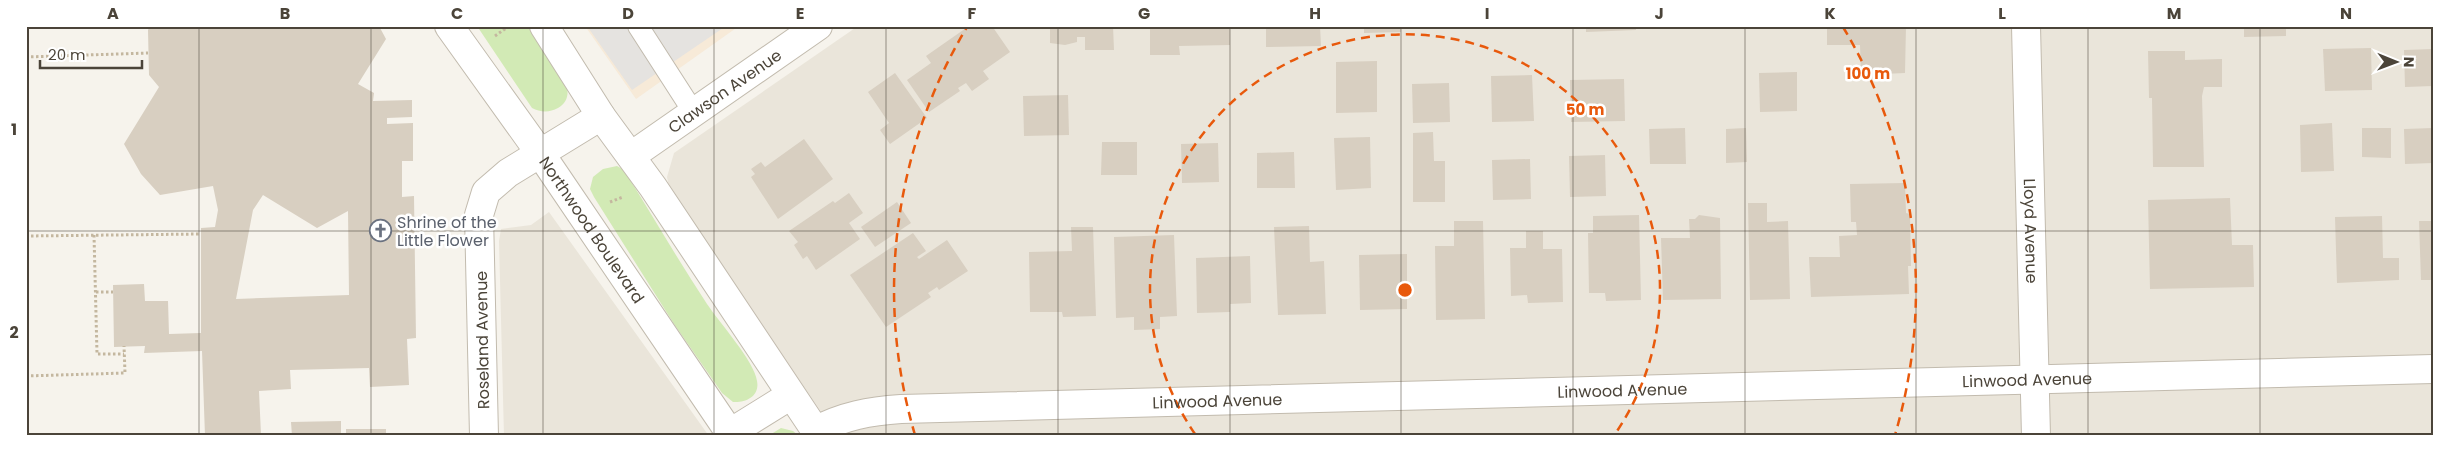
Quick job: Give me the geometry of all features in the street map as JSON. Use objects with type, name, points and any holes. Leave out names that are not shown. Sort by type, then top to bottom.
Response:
[{"type":"street","name":"Northwood Boulevard","points":[[449,26],[540,153],[731,434]]},
{"type":"street","points":[[544,26],[601,116],[631,156],[817,433]]},
{"type":"street","name":"Clawson Avenue","points":[[631,156],[817,26]]},
{"type":"street","name":"Lloyd Avenue","points":[[2026,26],[2036,436]]},
{"type":"street","name":"Roseland Avenue","points":[[484,436],[479,215],[486,192],[508,173],[601,116]]},
{"type":"street","name":"Linwood Avenue","points":[[817,433],[848,416],[871,411],[901,409],[2433,369]]},
{"type":"street","points":[[731,434],[791,396]]},
{"type":"lane","points":[[638,26],[694,112]]},
{"type":"path","points":[[487,41],[509,26]]},
{"type":"path","points":[[26,57],[148,53]]},
{"type":"path","points":[[607,203],[631,194]]},
{"type":"path","points":[[26,236],[201,234]]},
{"type":"path","points":[[94,235],[97,354],[124,354]]},
{"type":"path","points":[[96,292],[112,292]]},
{"type":"path","points":[[26,376],[125,373],[124,346]]},
{"type":"shaded area","points":[[585,26],[739,26],[636,99]]},
{"type":"shaded area","points":[[587,26],[726,26],[632,90]]},
{"type":"shaded area","points":[[858,26],[2433,26],[2433,436],[838,436],[671,196],[667,177],[674,153]]},
{"type":"shaded area","points":[[549,212],[709,436],[504,436],[499,241],[501,229],[531,225]]},
{"type":"green space","points":[[477,26],[530,26],[552,56],[565,80],[568,91],[566,101],[551,111],[541,111],[532,108]]},
{"type":"green space","points":[[617,166],[624,170],[707,304],[750,363],[757,381],[756,391],[751,398],[733,402],[722,393],[674,324],[594,197],[590,189],[593,177],[603,169]]},
{"type":"green space","points":[[781,428],[793,431],[799,436],[768,436]]},
{"type":"building","name":"Shrine of the Little Flower","points":[[150,26],[379,26],[386,39],[358,84],[374,93],[373,101],[412,100],[412,117],[387,118],[387,124],[413,123],[413,161],[402,161],[402,197],[414,196],[416,338],[407,339],[409,385],[370,387],[369,368],[290,370],[291,389],[259,391],[261,435],[205,436],[202,351],[144,353],[145,346],[114,347],[113,285],[144,284],[145,301],[168,301],[169,334],[201,333],[201,228],[215,227],[218,210],[213,186],[160,195],[141,174],[124,144],[159,87],[149,75],[148,30]],"holes":[[[263,195],[317,228],[348,211],[349,295],[236,299],[253,210]]]},
{"type":"building","points":[[969,26],[992,26],[1010,52],[983,71],[989,79],[972,91],[966,83],[958,88],[960,91],[929,112],[907,80],[931,63],[926,56]]},
{"type":"building","points":[[1050,26],[1113,26],[1114,50],[1085,50],[1085,37],[1077,37],[1077,42],[1065,45],[1050,43]]},
{"type":"building","points":[[1150,26],[1230,26],[1230,45],[1179,46],[1180,55],[1150,55]]},
{"type":"building","points":[[1266,26],[1320,26],[1321,46],[1266,47]]},
{"type":"building","points":[[1364,26],[1401,26],[1401,32],[1364,33]]},
{"type":"building","points":[[1586,26],[1636,26],[1636,30],[1586,32]]},
{"type":"building","points":[[1827,26],[1906,26],[1905,73],[1861,75],[1860,45],[1827,45]]},
{"type":"building","points":[[2244,26],[2286,26],[2286,36],[2244,37]]},
{"type":"building","points":[[2371,48],[2372,90],[2325,91],[2323,49]]},
{"type":"building","points":[[2433,49],[2433,86],[2405,87],[2404,50]]},
{"type":"building","points":[[2148,51],[2185,51],[2185,60],[2222,59],[2222,87],[2204,87],[2202,96],[2204,167],[2153,167],[2152,98],[2149,98]]},
{"type":"building","points":[[1377,61],[1377,112],[1336,113],[1336,62]]},
{"type":"building","points":[[1797,72],[1797,111],[1760,112],[1759,73]]},
{"type":"building","points":[[895,73],[927,118],[890,144],[880,130],[889,123],[868,92]]},
{"type":"building","points":[[1532,75],[1534,121],[1492,122],[1491,76]]},
{"type":"building","points":[[1624,79],[1625,121],[1571,122],[1570,80]]},
{"type":"building","points":[[1449,83],[1450,122],[1413,123],[1412,84]]},
{"type":"building","points":[[1068,95],[1069,135],[1024,136],[1023,96]]},
{"type":"building","points":[[2332,123],[2334,171],[2301,172],[2300,125]]},
{"type":"building","points":[[1685,128],[1686,164],[1650,164],[1649,129]]},
{"type":"building","points":[[1746,128],[1747,162],[1726,163],[1726,129]]},
{"type":"building","points":[[2362,128],[2391,128],[2391,158],[2362,157]]},
{"type":"building","points":[[2433,128],[2433,163],[2405,164],[2404,129]]},
{"type":"building","points":[[1433,132],[1434,161],[1445,161],[1445,202],[1413,202],[1413,133]]},
{"type":"building","points":[[1370,137],[1371,188],[1336,190],[1334,138]]},
{"type":"building","points":[[804,139],[833,179],[778,219],[751,177],[755,174],[751,169],[761,162],[765,167]]},
{"type":"building","points":[[1102,142],[1137,142],[1137,175],[1101,175]]},
{"type":"building","points":[[1218,143],[1219,182],[1182,183],[1181,144]]},
{"type":"building","points":[[1294,152],[1295,188],[1257,188],[1257,153]]},
{"type":"building","points":[[1605,155],[1606,196],[1570,197],[1569,156]]},
{"type":"building","points":[[1530,159],[1531,199],[1493,200],[1492,160]]},
{"type":"building","points":[[1905,183],[1906,213],[1910,214],[1911,266],[1908,266],[1909,294],[1811,297],[1809,257],[1840,257],[1839,236],[1857,235],[1856,222],[1851,222],[1850,184]]},
{"type":"building","points":[[849,193],[863,213],[849,223],[860,239],[816,270],[807,256],[803,259],[794,245],[798,242],[789,231],[833,201],[835,203]]},
{"type":"building","points":[[2230,198],[2232,245],[2253,245],[2254,287],[2150,289],[2148,200]]},
{"type":"building","points":[[897,202],[911,223],[875,247],[861,227]]},
{"type":"building","points":[[1748,203],[1767,203],[1767,222],[1788,221],[1790,299],[1750,300]]},
{"type":"building","points":[[1639,215],[1641,300],[1606,301],[1605,293],[1589,293],[1588,233],[1593,233],[1593,216]]},
{"type":"building","points":[[1699,215],[1720,218],[1721,299],[1663,300],[1661,238],[1690,238],[1689,219],[1695,219]]},
{"type":"building","points":[[2382,216],[2383,258],[2399,258],[2399,280],[2337,283],[2335,217]]},
{"type":"building","points":[[1454,221],[1483,221],[1485,319],[1436,320],[1435,246],[1454,246]]},
{"type":"building","points":[[2419,221],[2433,221],[2433,280],[2421,280]]},
{"type":"building","points":[[1309,226],[1310,262],[1324,261],[1326,314],[1278,315],[1274,227]]},
{"type":"building","points":[[1071,227],[1093,227],[1096,316],[1063,317],[1062,312],[1030,312],[1029,252],[1072,251]]},
{"type":"building","points":[[1526,231],[1543,231],[1543,249],[1562,249],[1563,302],[1528,303],[1527,295],[1511,296],[1510,248],[1526,248]]},
{"type":"building","points":[[913,233],[926,251],[917,257],[919,259],[947,240],[968,271],[939,290],[937,287],[928,293],[931,297],[886,327],[850,275]]},
{"type":"building","points":[[1174,235],[1177,316],[1160,317],[1160,329],[1134,330],[1134,317],[1116,318],[1114,237]]},
{"type":"building","points":[[1407,254],[1407,309],[1360,310],[1359,255]]},
{"type":"building","points":[[1250,256],[1251,303],[1230,304],[1230,312],[1197,313],[1196,258]]},
{"type":"building","points":[[341,421],[341,436],[292,436],[291,422]]},
{"type":"building","points":[[346,429],[386,429],[386,436],[346,436]]},
{"type":"place","name":"Shrine of the Little Flower","points":[[381,231]]}]
